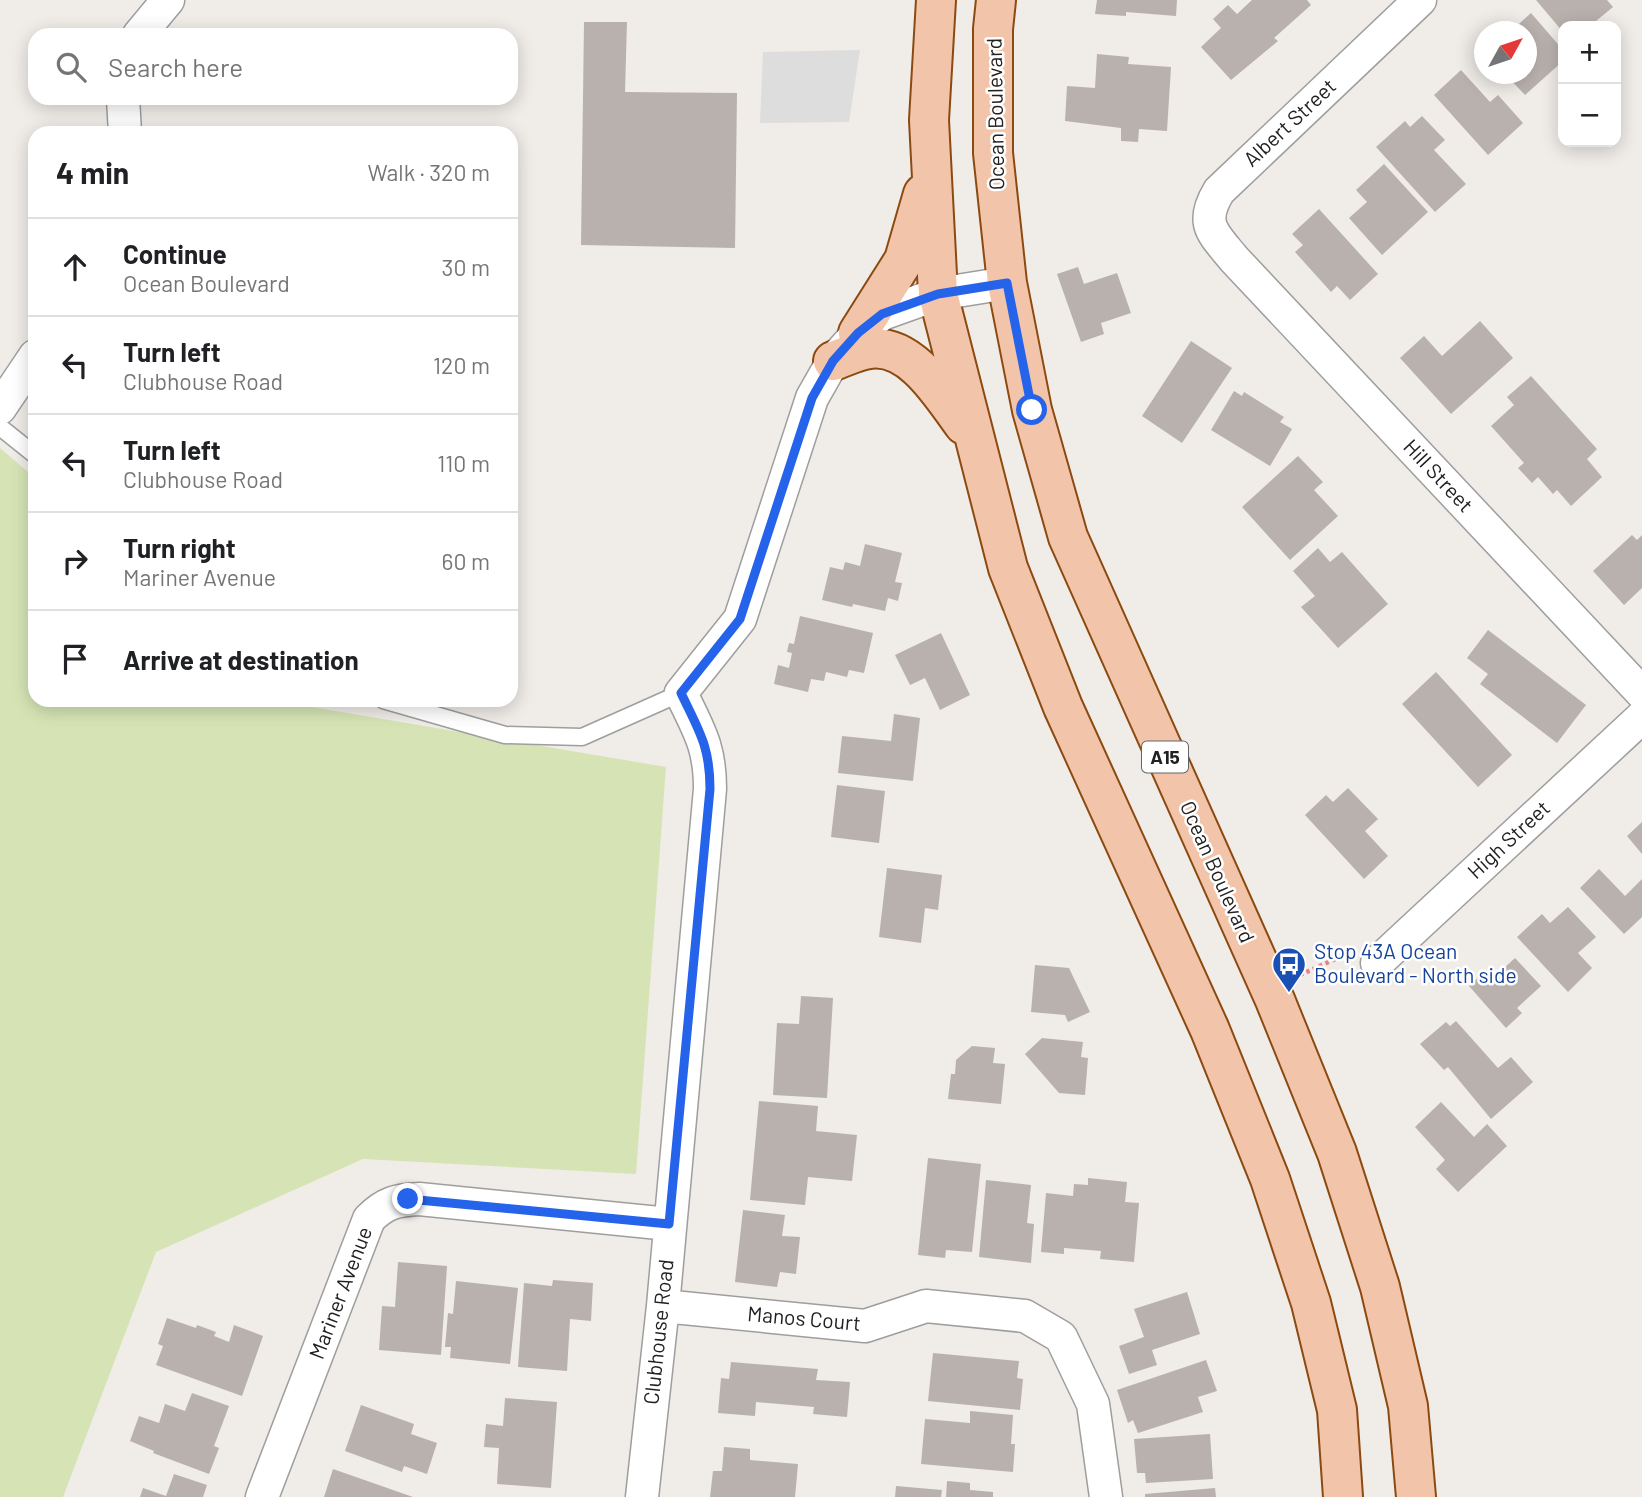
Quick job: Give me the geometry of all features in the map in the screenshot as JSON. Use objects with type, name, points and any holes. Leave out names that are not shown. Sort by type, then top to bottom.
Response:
[{"type":"main road","points":[[936,0],[929,120],[938,294],[1009,568],[1063,707],[1210,1030],[1270,1180],[1311,1303],[1337,1410],[1343,1497]]},
{"type":"main road","name":"Ocean Boulevard","points":[[996,0],[993,29],[993,153],[1007,283],[1032,410],[1068,537],[1275,1000],[1337,1153],[1380,1287],[1408,1406],[1416,1497]]},
{"type":"main road","points":[[858,333],[904,260],[918,215],[931,156]]},
{"type":"main road","points":[[833,361],[871,348],[900,354],[923,370],[974,438]]},
{"type":"street","points":[[145,28],[168,0]]},
{"type":"street","name":"Albert Street","points":[[1234,259],[1210,230],[1209,206],[1219,191],[1420,0]]},
{"type":"street","points":[[123,105],[125,126]]},
{"type":"street","name":"Hill Street","points":[[1234,259],[1642,693]]},
{"type":"street","points":[[681,693],[740,619],[812,398],[833,361],[858,333],[882,314],[938,294],[1007,283]]},
{"type":"street","points":[[0,408],[28,366]]},
{"type":"street","name":"Clubhouse Road","points":[[642,1497],[663,1306],[710,789],[710,764],[706,745],[681,693]]},
{"type":"street","name":"High Street","points":[[1377,963],[1642,717]]},
{"type":"street","name":"Mariner Avenue","points":[[262,1497],[369,1219],[381,1207],[393,1202],[419,1199],[669,1224]]},
{"type":"street","name":"Manos Court","points":[[663,1306],[865,1326],[926,1306],[1026,1316],[1061,1337],[1093,1404],[1106,1497]]},
{"type":"lane","points":[[0,426],[28,449]]},
{"type":"lane","points":[[407,707],[505,735],[582,737],[681,693]]},
{"type":"path","points":[[1290,980],[1342,956],[1377,963]]},
{"type":"green space","points":[[0,448],[28,472],[28,707],[312,707],[666,767],[636,1174],[363,1159],[156,1252],[63,1497],[0,1497]]},
{"type":"shaded area","points":[[860,50],[849,122],[760,123],[763,52]]},
{"type":"building","points":[[1097,0],[1177,0],[1176,16],[1126,12],[1126,16],[1095,14]]},
{"type":"building","points":[[1252,0],[1307,0],[1311,5],[1274,38],[1278,41],[1231,80],[1201,47],[1221,28],[1213,19],[1228,5],[1237,14]]},
{"type":"building","points":[[1536,0],[1607,0],[1613,7],[1596,21],[1558,21],[1558,26]]},
{"type":"building","points":[[1531,13],[1558,44],[1558,65],[1525,95],[1515,84],[1537,84],[1537,21],[1522,21]]},
{"type":"building","points":[[584,22],[627,22],[625,92],[737,93],[735,248],[581,245]]},
{"type":"building","points":[[1097,54],[1129,57],[1128,64],[1171,67],[1167,131],[1139,129],[1138,142],[1121,141],[1121,128],[1065,121],[1067,86],[1095,88]]},
{"type":"building","points":[[1461,70],[1490,102],[1498,95],[1523,123],[1488,155],[1434,95]]},
{"type":"building","points":[[1422,116],[1445,140],[1434,150],[1466,184],[1435,212],[1376,147],[1405,121],[1410,127]]},
{"type":"building","points":[[1384,164],[1428,212],[1382,255],[1349,218],[1367,202],[1356,190]]},
{"type":"building","points":[[1319,209],[1378,274],[1350,300],[1337,286],[1331,292],[1295,252],[1303,245],[1292,234]]},
{"type":"building","points":[[1078,267],[1084,284],[1117,273],[1131,313],[1101,323],[1104,334],[1081,342],[1057,274]]},
{"type":"building","points":[[1480,321],[1513,358],[1451,414],[1400,358],[1424,336],[1442,356]]},
{"type":"building","points":[[1191,341],[1232,368],[1182,443],[1142,416]]},
{"type":"building","points":[[1531,376],[1597,449],[1587,459],[1602,477],[1571,506],[1557,490],[1553,494],[1538,477],[1532,483],[1518,468],[1524,463],[1491,426],[1514,405],[1507,397]]},
{"type":"building","points":[[1234,391],[1242,396],[1244,392],[1284,417],[1280,422],[1292,429],[1270,466],[1211,430]]},
{"type":"building","points":[[1298,456],[1323,482],[1314,490],[1338,516],[1290,560],[1242,507]]},
{"type":"building","points":[[1632,535],[1637,540],[1642,535],[1642,588],[1624,605],[1593,571]]},
{"type":"building","points":[[865,544],[902,553],[895,582],[902,583],[898,601],[888,598],[885,611],[822,600],[830,567],[843,570],[845,562],[860,566]]},
{"type":"building","points":[[1318,548],[1330,562],[1342,552],[1388,604],[1338,648],[1301,607],[1315,596],[1293,571]]},
{"type":"building","points":[[800,616],[873,633],[864,673],[849,670],[847,677],[826,672],[824,681],[811,679],[808,692],[774,684],[778,665],[789,668],[792,653],[787,652],[789,643],[794,644]]},
{"type":"building","points":[[1488,630],[1586,705],[1557,743],[1480,684],[1488,674],[1467,658]]},
{"type":"building","points":[[941,633],[970,695],[940,710],[925,678],[910,685],[895,655]]},
{"type":"building","points":[[1436,672],[1512,755],[1478,787],[1402,704]]},
{"type":"building","points":[[894,714],[920,718],[913,781],[838,773],[842,736],[891,741]]},
{"type":"building","points":[[837,785],[885,791],[879,843],[831,837]]},
{"type":"building","points":[[1348,788],[1378,819],[1365,831],[1388,856],[1364,879],[1305,815],[1326,795],[1333,802]]},
{"type":"building","points":[[1642,822],[1642,854],[1627,836]]},
{"type":"building","points":[[887,868],[942,875],[938,910],[925,908],[921,943],[879,937]]},
{"type":"building","points":[[1599,869],[1625,896],[1642,879],[1642,917],[1624,934],[1580,888]]},
{"type":"building","points":[[1568,907],[1596,937],[1578,953],[1592,968],[1568,992],[1517,937],[1542,914],[1550,923]]},
{"type":"building","points":[[1515,958],[1541,986],[1517,1008],[1522,1013],[1506,1028],[1469,986],[1482,974],[1489,982]]},
{"type":"building","points":[[1035,965],[1069,968],[1090,1012],[1068,1022],[1065,1015],[1031,1012]]},
{"type":"building","points":[[801,996],[833,998],[827,1098],[773,1095],[777,1023],[799,1024]]},
{"type":"building","points":[[1456,1021],[1498,1068],[1511,1057],[1533,1082],[1491,1119],[1448,1067],[1444,1070],[1420,1044],[1446,1022],[1450,1026]]},
{"type":"building","points":[[1042,1038],[1083,1042],[1081,1057],[1088,1058],[1085,1095],[1059,1093],[1025,1054]]},
{"type":"building","points":[[972,1046],[995,1048],[993,1063],[1005,1064],[1001,1104],[948,1099],[956,1060]]},
{"type":"building","points":[[759,1101],[818,1106],[816,1131],[857,1135],[852,1181],[808,1177],[805,1205],[750,1200]]},
{"type":"building","points":[[1441,1102],[1474,1137],[1487,1124],[1507,1146],[1458,1192],[1436,1169],[1445,1160],[1415,1127]]},
{"type":"building","points":[[928,1158],[981,1164],[972,1252],[946,1250],[945,1258],[918,1255]]},
{"type":"building","points":[[1088,1178],[1127,1182],[1125,1202],[1139,1203],[1134,1262],[1100,1259],[1101,1251],[1064,1248],[1064,1254],[1041,1252],[1046,1193],[1073,1196],[1074,1184],[1088,1185]]},
{"type":"building","points":[[986,1180],[1031,1185],[1027,1223],[1034,1224],[1031,1263],[979,1257]]},
{"type":"building","points":[[743,1210],[785,1215],[782,1236],[800,1237],[796,1274],[780,1272],[777,1287],[735,1282]]},
{"type":"building","points":[[398,1262],[447,1266],[441,1355],[379,1350],[382,1306],[395,1307]]},
{"type":"building","points":[[553,1280],[593,1283],[591,1321],[570,1319],[567,1371],[518,1367],[524,1283],[552,1286]]},
{"type":"building","points":[[456,1281],[518,1288],[510,1364],[450,1358],[451,1347],[445,1347],[448,1313],[453,1314]]},
{"type":"building","points":[[1187,1292],[1200,1334],[1152,1350],[1157,1365],[1129,1374],[1119,1346],[1144,1337],[1134,1309]]},
{"type":"building","points":[[167,1318],[216,1332],[214,1336],[229,1342],[234,1325],[263,1336],[242,1396],[156,1365],[163,1346],[158,1344]]},
{"type":"building","points":[[933,1353],[1019,1361],[1017,1378],[1023,1379],[1020,1410],[928,1401]]},
{"type":"building","points":[[1206,1360],[1217,1391],[1198,1397],[1203,1412],[1138,1433],[1133,1420],[1128,1423],[1117,1390]]},
{"type":"building","points":[[731,1362],[818,1369],[816,1380],[850,1382],[847,1417],[813,1414],[814,1407],[756,1402],[755,1416],[718,1413],[721,1378],[729,1379]]},
{"type":"building","points":[[192,1393],[229,1406],[214,1446],[219,1448],[209,1474],[153,1453],[154,1451],[130,1441],[139,1416],[159,1423],[165,1404],[185,1411]]},
{"type":"building","points":[[505,1398],[557,1402],[551,1488],[497,1484],[499,1448],[484,1447],[486,1424],[503,1426]]},
{"type":"building","points":[[361,1405],[414,1424],[411,1434],[437,1443],[427,1474],[404,1466],[402,1472],[345,1451]]},
{"type":"building","points":[[970,1411],[1013,1415],[1013,1472],[921,1464],[925,1419],[970,1423]]},
{"type":"building","points":[[1210,1434],[1213,1479],[1146,1483],[1145,1473],[1137,1473],[1134,1439]]},
{"type":"building","points":[[724,1447],[750,1449],[750,1460],[798,1464],[795,1497],[710,1497],[713,1471],[722,1471]]},
{"type":"building","points":[[333,1469],[413,1497],[324,1497]]},
{"type":"building","points":[[174,1474],[207,1485],[203,1497],[140,1497],[143,1488],[166,1496]]},
{"type":"building","points":[[947,1481],[970,1483],[970,1490],[993,1492],[993,1497],[946,1497]]},
{"type":"building","points":[[896,1486],[942,1490],[941,1497],[895,1497]]},
{"type":"building","points":[[1215,1488],[1216,1497],[1145,1497],[1145,1494]]},
{"type":"place","name":"Stop 43A Ocean Boulevard - North side","points":[[1289,994]]},
{"type":"route","points":[[408,1199],[669,1224],[710,789],[710,764],[706,745],[681,693],[740,619],[812,398],[833,361],[858,333],[882,314],[938,294],[1007,283],[1032,410]]}]
